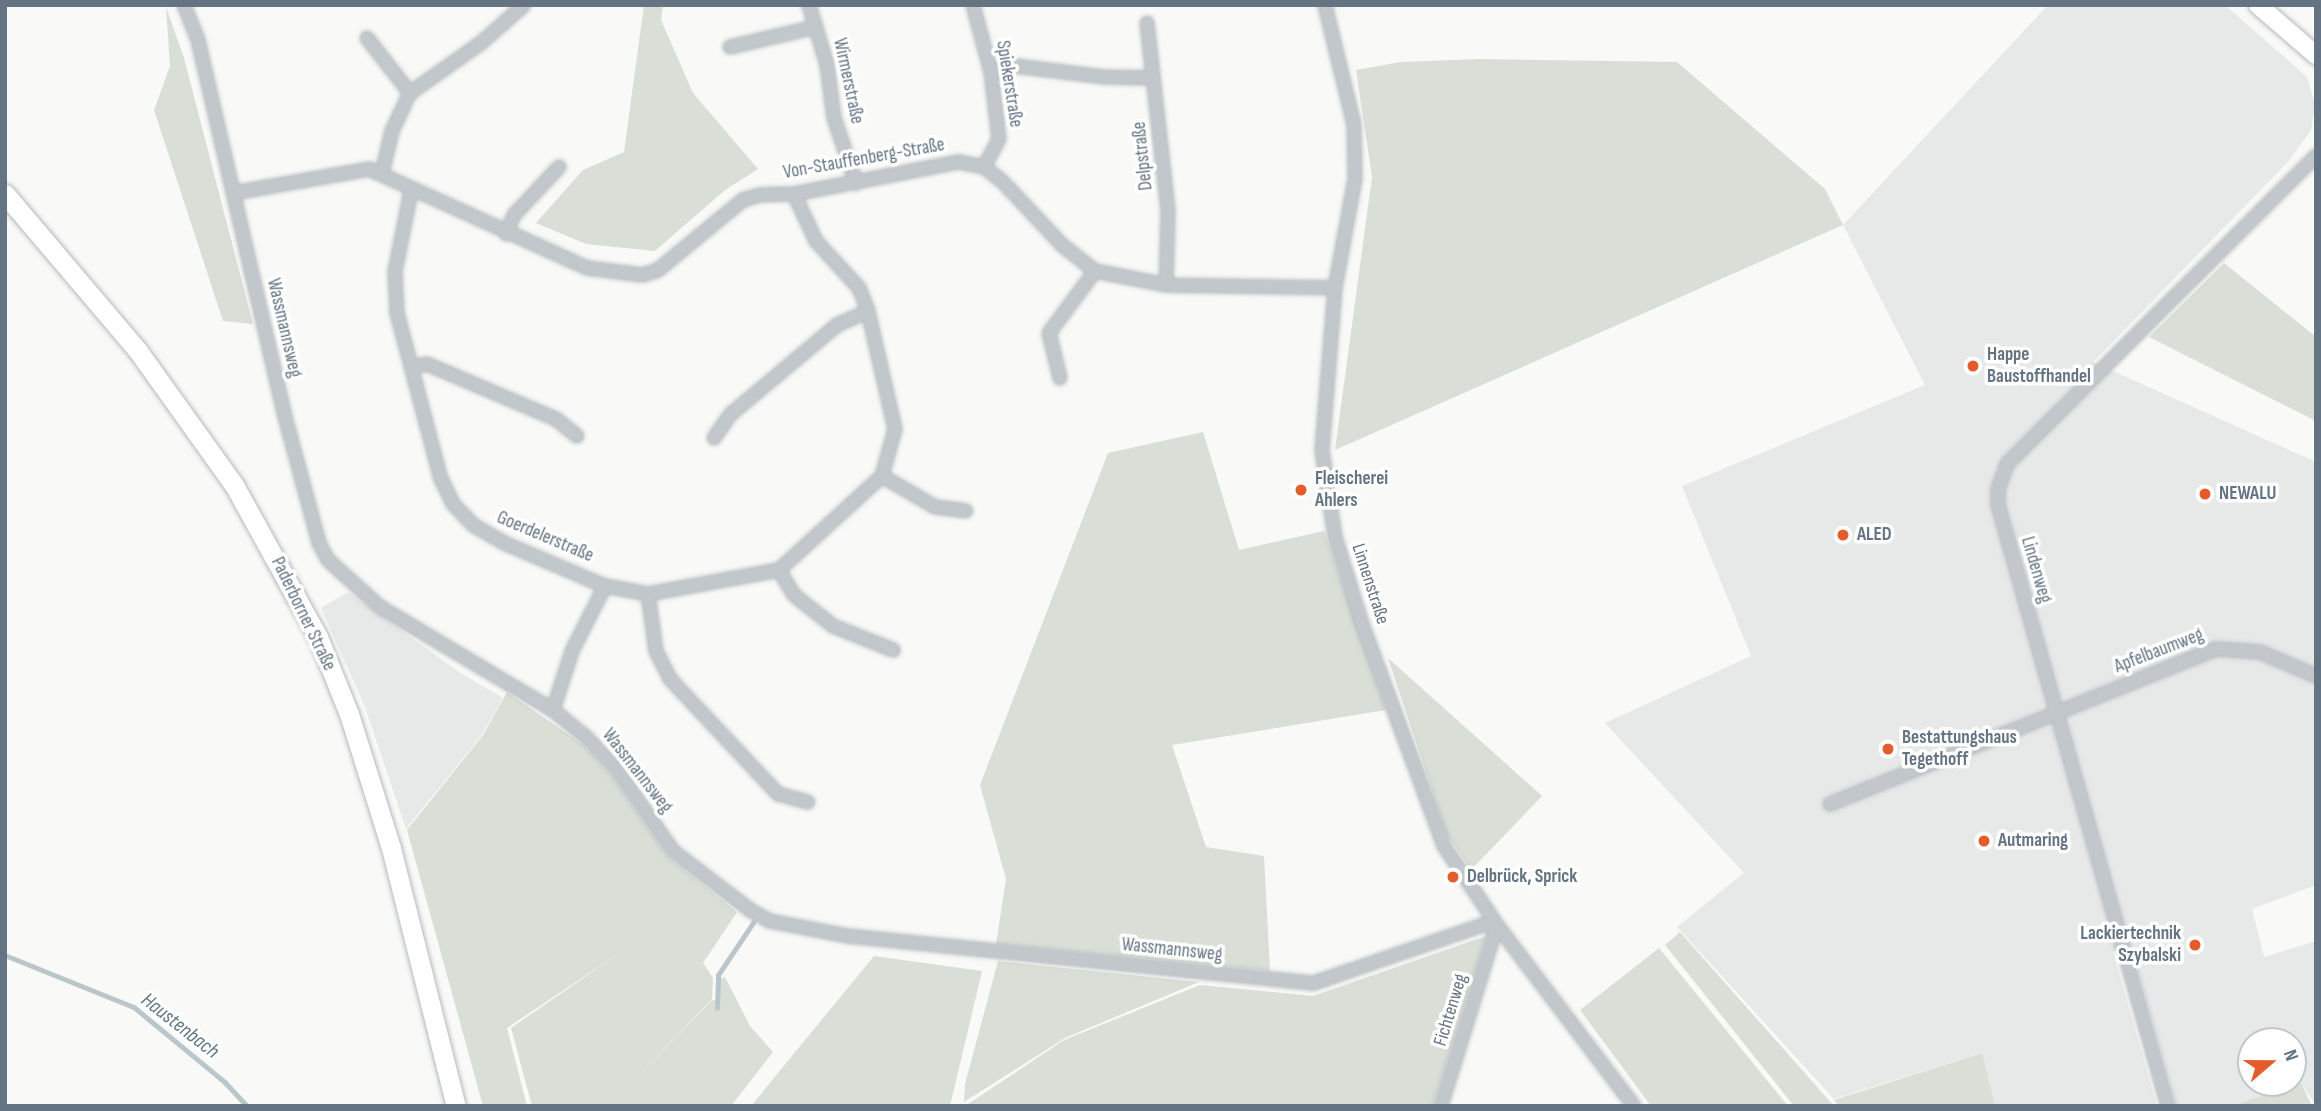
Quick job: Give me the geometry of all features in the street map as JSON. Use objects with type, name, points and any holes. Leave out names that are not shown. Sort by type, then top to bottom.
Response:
[{"type":"main road","points":[[2258,5],[2316,55]]},
{"type":"main road","name":"Paderborner Straße","points":[[5,194],[138,351],[226,474],[268,541],[318,637],[348,714],[391,848],[456,1106]]},
{"type":"street","name":"Wassmannsweg","points":[[184,5],[198,40],[284,413],[319,543],[328,561],[380,607],[553,710],[616,769],[673,851],[770,921],[848,936],[1314,983],[1482,925],[1497,925]]},
{"type":"street","points":[[382,173],[392,131],[410,93],[481,43],[524,5]]},
{"type":"street","name":"Wirmerstraße","points":[[809,5],[834,118],[856,183]]},
{"type":"street","name":"Spiekerstraße","points":[[973,5],[991,72],[999,139],[984,167]]},
{"type":"street","name":"Linnenstraße","points":[[1325,5],[1354,125],[1354,190],[1335,288],[1322,450],[1335,537],[1362,624],[1444,846],[1497,925],[1634,1106]]},
{"type":"street","name":"Delpstraße","points":[[1147,23],[1168,211],[1166,285]]},
{"type":"street","name":"Wirmerstraße","points":[[730,47],[816,27]]},
{"type":"street","points":[[367,38],[410,93]]},
{"type":"street","points":[[991,72],[1015,66],[1105,78],[1153,78]]},
{"type":"street","name":"Lindenweg","points":[[2168,1106],[1998,505],[2007,464],[2316,156]]},
{"type":"street","name":"Von-Stauffenberg-Straße","points":[[233,193],[369,169],[382,173],[411,191],[587,268],[643,275],[673,259],[743,200],[759,195],[794,194],[959,162],[984,167]]},
{"type":"street","points":[[506,234],[514,215],[559,167]]},
{"type":"street","points":[[984,167],[1062,245],[1095,271],[1166,285],[1335,288]]},
{"type":"street","name":"Goerdelerstraße","points":[[411,191],[395,272],[397,313],[441,479],[453,504],[473,526],[504,544],[605,586],[648,594],[779,570]]},
{"type":"street","points":[[794,194],[816,241],[859,288],[868,311],[895,429],[882,476],[779,570],[794,594],[832,626],[893,650]]},
{"type":"street","points":[[1060,378],[1049,333],[1095,271]]},
{"type":"street","points":[[714,438],[731,414],[827,334],[868,311]]},
{"type":"street","points":[[412,368],[427,364],[556,419],[577,436]]},
{"type":"street","points":[[882,476],[935,507],[966,511]]},
{"type":"street","name":"Goerdelerstraße","points":[[553,710],[572,651],[605,586]]},
{"type":"street","points":[[648,594],[656,651],[670,679],[778,794],[808,802]]},
{"type":"street","name":"Apfelbaumweg","points":[[1830,804],[2216,649],[2260,652],[2316,676]]},
{"type":"street","name":"Fichtenweg","points":[[1441,1106],[1497,925]]},
{"type":"shaded area","points":[[644,5],[663,5],[661,20],[693,93],[758,169],[725,190],[655,251],[586,244],[536,223],[583,170],[624,152]]},
{"type":"shaded area","points":[[2048,5],[2225,5],[2307,77],[2315,105],[2311,130],[2289,161],[2093,362],[2316,462],[2316,885],[2252,909],[2264,957],[2316,941],[2316,1106],[2307,1092],[2307,1027],[2237,1027],[2237,1097],[2258,1097],[2231,1106],[2176,1106],[2131,945],[2113,952],[2157,1106],[1995,1106],[1981,1053],[1834,1099],[1677,927],[1744,873],[1605,723],[1751,656],[1682,486],[1925,385],[1843,225]]},
{"type":"shaded area","points":[[166,7],[184,58],[253,324],[223,321],[154,110],[170,66]]},
{"type":"shaded area","points":[[1479,59],[1677,62],[1825,189],[1843,225],[1335,450],[1372,177],[1356,70],[1401,62]]},
{"type":"shaded area","points":[[2224,263],[2316,337],[2316,421],[2149,337]]},
{"type":"shaded area","points":[[1203,432],[1239,550],[1324,531],[1386,710],[1172,745],[1206,847],[1264,856],[1270,971],[996,944],[1006,879],[980,785],[1108,453]]},
{"type":"shaded area","points":[[348,592],[459,672],[503,698],[481,736],[406,829],[365,707],[321,608]]},
{"type":"shaded area","points":[[1388,658],[1542,796],[1471,870],[1447,835]]},
{"type":"shaded area","points":[[507,692],[582,744],[610,774],[667,856],[737,912],[703,963],[713,978],[712,999],[625,1090],[712,1000],[718,1001],[720,979],[725,977],[750,1026],[773,1052],[731,1106],[532,1106],[511,1028],[618,954],[507,1028],[527,1106],[483,1106],[407,830],[483,735]]},
{"type":"shaded area","points":[[1680,932],[1834,1106],[1794,1106],[1665,945]]},
{"type":"shaded area","points":[[1486,936],[1433,1106],[965,1106],[1064,1040],[1200,985],[1313,996]]},
{"type":"shaded area","points":[[1659,948],[1788,1106],[1651,1106],[1580,1010]]},
{"type":"shaded area","points":[[874,956],[982,971],[950,1106],[751,1106]]},
{"type":"shaded area","points":[[998,961],[1199,982],[1065,1038],[964,1102],[965,1084]]},
{"type":"shaded area","points":[[1982,1053],[1995,1106],[1839,1106],[1834,1100]]},
{"type":"shaded area","points":[[2307,1096],[2312,1106],[2231,1106],[2258,1097]]},
{"type":"waterway","points":[[717,1008],[718,975],[753,923]]},
{"type":"waterway","name":"Haustenbach","points":[[5,955],[134,1007],[225,1082],[247,1106]]},
{"type":"place","name":"Happe Baustoffhandel","points":[[1973,366]]},
{"type":"place","name":"Fleischerei Ahlers","points":[[1301,490]]},
{"type":"place","name":"NEWALU","points":[[2205,494]]},
{"type":"place","name":"ALED","points":[[1843,535]]},
{"type":"place","name":"Bestattungshaus Tegethoff","points":[[1888,749]]},
{"type":"place","name":"Autmaring","points":[[1984,841]]},
{"type":"place","name":"Delbrück, Sprick","points":[[1453,877]]},
{"type":"place","name":"Lackiertechnik Szybalski","points":[[2195,945]]}]
